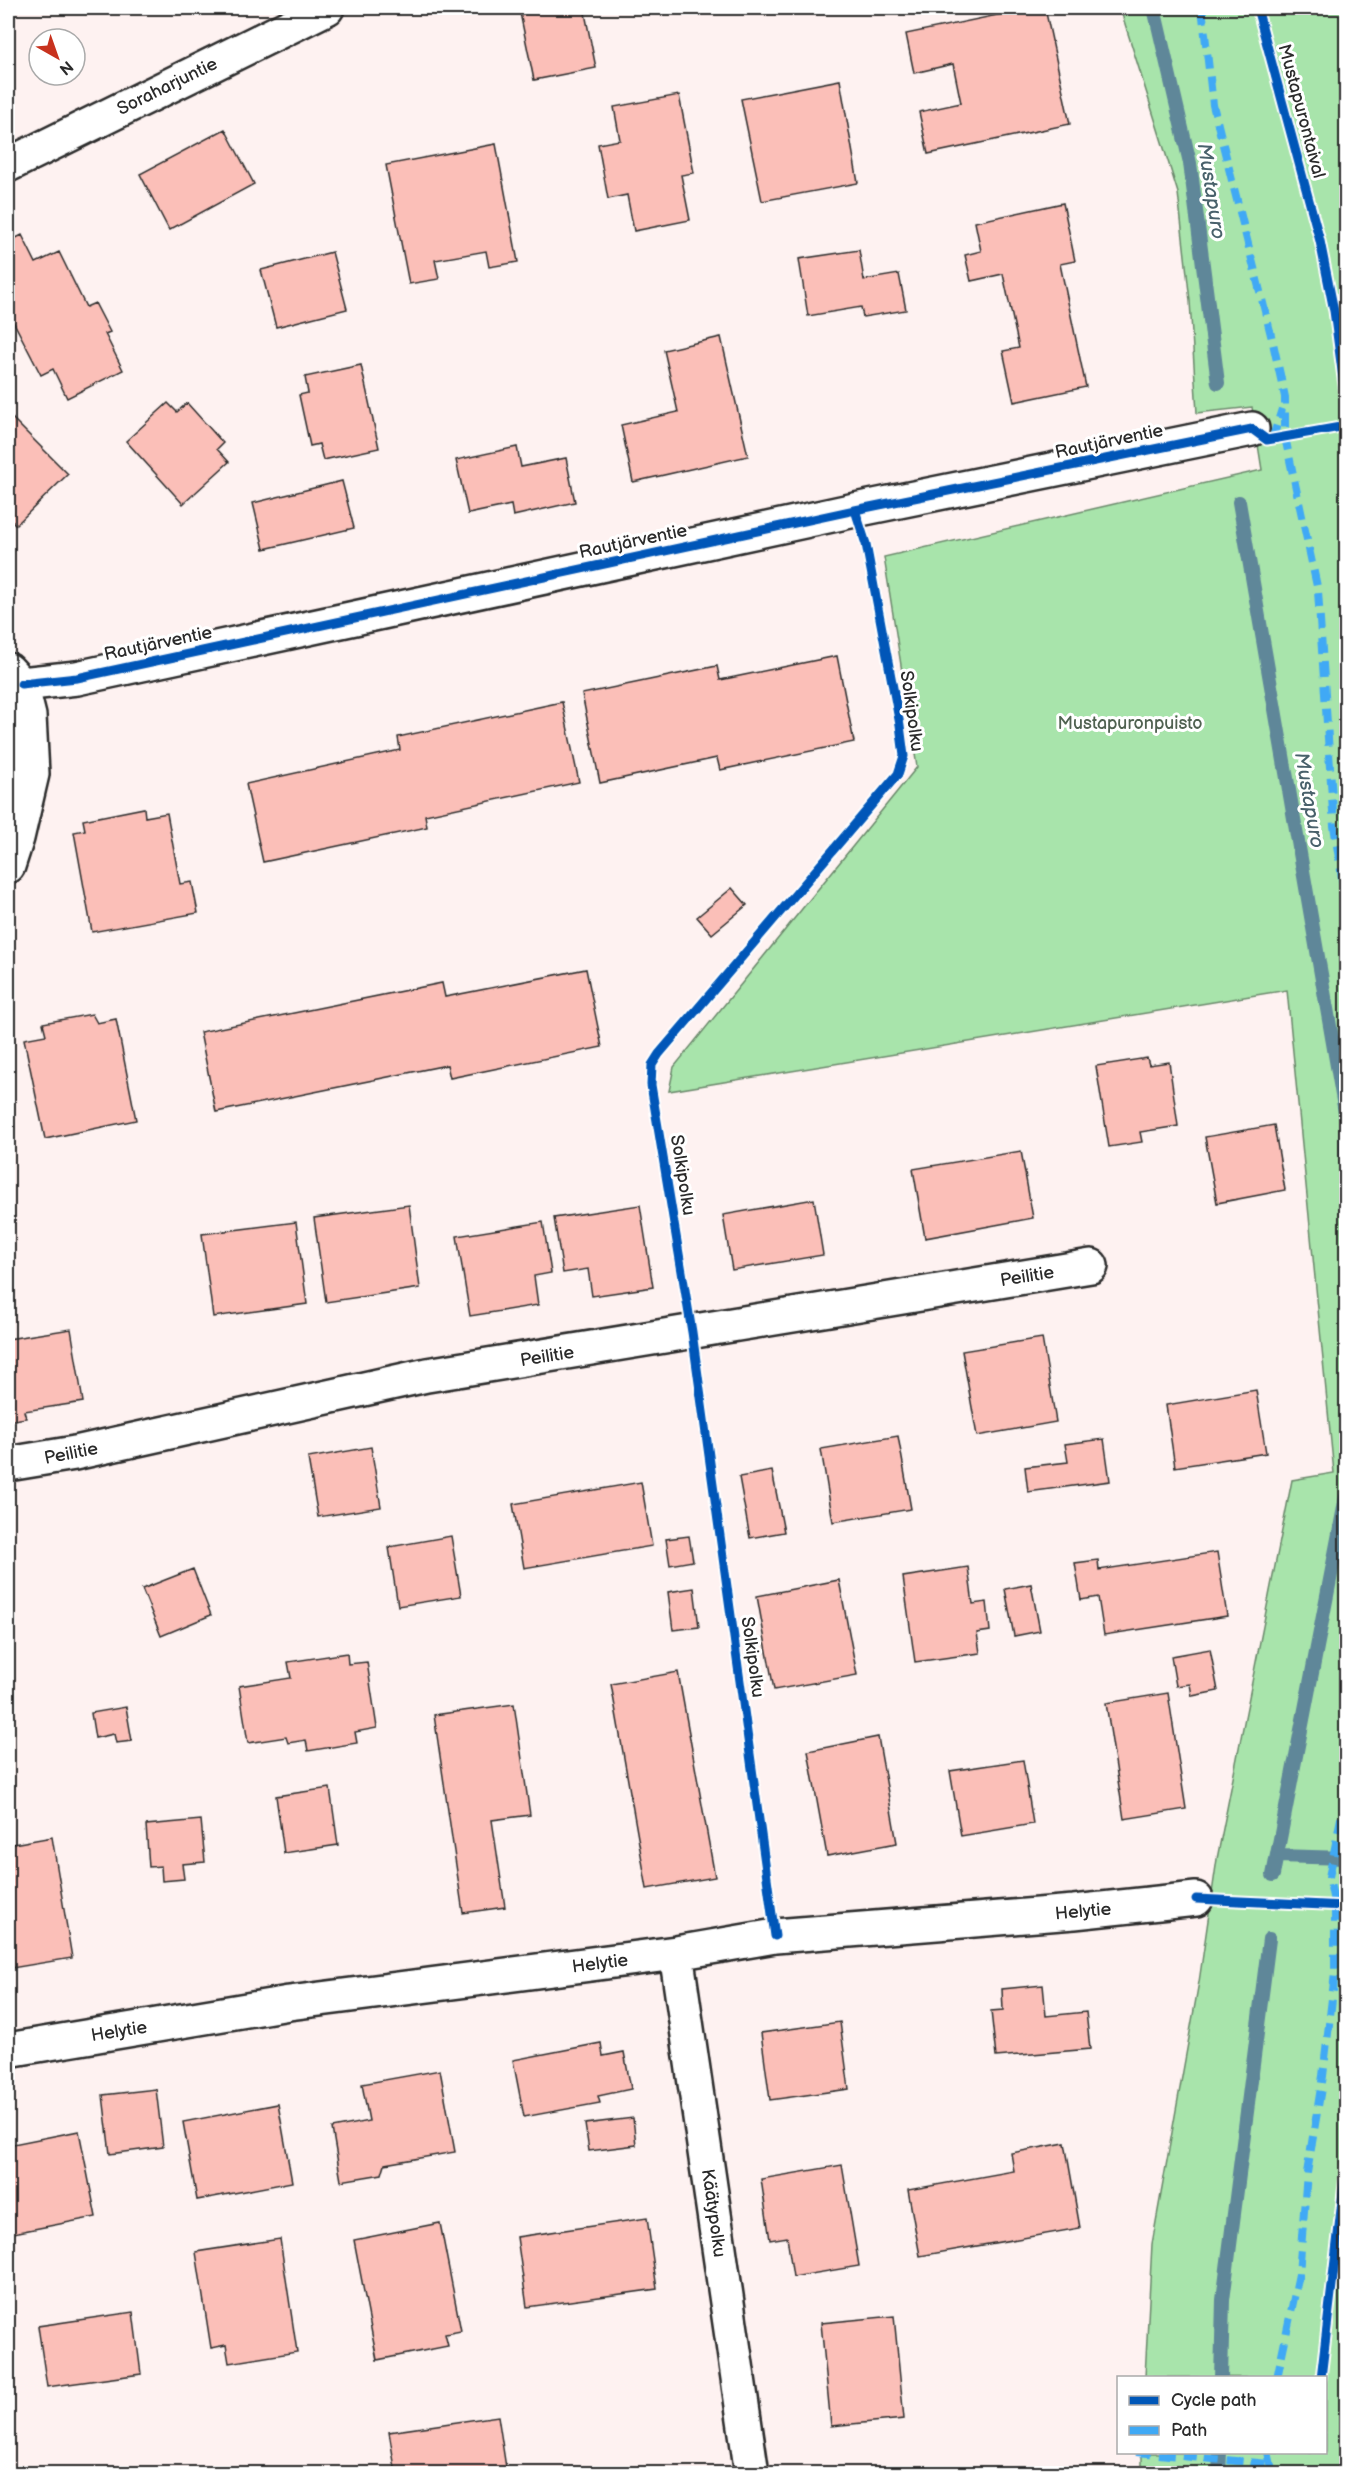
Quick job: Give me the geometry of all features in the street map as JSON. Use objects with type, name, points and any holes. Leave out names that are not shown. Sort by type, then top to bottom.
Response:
[{"type":"street","name":"Soraharjuntie","points":[[8,165],[327,8]]},
{"type":"street","name":"Rautjärventie","points":[[14,677],[77,678],[855,510],[1252,429]]},
{"type":"street","points":[[8,866],[32,774],[29,716],[14,677]]},
{"type":"street","name":"Peilitie","points":[[8,1464],[75,1453],[427,1375],[1091,1266]]},
{"type":"street","name":"Helytie","points":[[8,2050],[290,2003],[676,1953],[775,1936],[1074,1912],[1196,1899]]},
{"type":"street","name":"Käätypolku","points":[[676,1953],[752,2474]]},
{"type":"green space","name":"Mustapuronpuisto","points":[[1120,8],[1346,8],[1346,2473],[1142,2473],[1142,2454],[1327,2454],[1327,2376],[1145,2376],[1152,2244],[1199,1982],[1217,1859],[1292,1480],[1334,1473],[1287,990],[669,1091],[674,1067],[917,767],[884,557],[1262,470],[1252,407],[1197,413],[1190,301],[1178,193]]},
{"type":"building","points":[[519,8],[584,8],[596,68],[534,80]]},
{"type":"building","points":[[1031,8],[1045,8],[1070,124],[928,154],[919,112],[961,103],[953,64],[914,73],[906,34]]},
{"type":"building","points":[[840,80],[858,183],[762,201],[741,99]]},
{"type":"building","points":[[679,95],[694,173],[681,175],[690,220],[634,231],[627,195],[608,199],[598,144],[620,140],[614,107]]},
{"type":"building","points":[[225,129],[254,184],[169,230],[140,174]]},
{"type":"building","points":[[496,144],[518,262],[489,267],[486,251],[435,260],[439,279],[409,284],[386,165]]},
{"type":"building","points":[[1063,203],[1075,261],[1060,264],[1086,387],[1014,402],[1003,351],[1019,348],[1003,274],[971,281],[965,255],[981,251],[975,222]]},
{"type":"building","points":[[22,235],[36,263],[59,252],[86,307],[95,303],[110,332],[105,334],[123,370],[67,398],[53,369],[41,375],[12,319],[8,321],[8,242]]},
{"type":"building","points":[[859,250],[864,280],[899,274],[906,310],[863,317],[861,307],[808,316],[799,259]]},
{"type":"building","points":[[332,252],[347,309],[276,327],[261,270]]},
{"type":"building","points":[[721,337],[748,456],[633,482],[621,425],[678,412],[664,350]]},
{"type":"building","points":[[361,365],[379,448],[323,460],[319,444],[310,446],[299,395],[308,393],[305,377]]},
{"type":"building","points":[[168,403],[177,412],[187,403],[223,443],[217,449],[229,462],[183,504],[126,441]]},
{"type":"building","points":[[8,414],[68,474],[16,525],[8,517]]},
{"type":"building","points":[[517,447],[521,467],[566,458],[575,502],[513,516],[511,505],[468,514],[456,460]]},
{"type":"building","points":[[342,481],[354,528],[264,549],[253,503]]},
{"type":"building","points":[[837,656],[854,742],[720,770],[717,758],[600,783],[582,694],[717,666],[720,680]]},
{"type":"building","points":[[562,702],[579,782],[425,815],[427,827],[263,862],[246,784],[400,750],[398,737]]},
{"type":"building","points":[[144,808],[145,817],[167,813],[180,884],[192,882],[198,913],[92,932],[74,832],[85,830],[83,820]]},
{"type":"building","points":[[732,888],[747,905],[712,934],[697,917]]},
{"type":"building","points":[[586,969],[602,1047],[450,1078],[447,1065],[216,1112],[200,1032],[442,983],[445,997]]},
{"type":"building","points":[[92,1014],[97,1023],[116,1019],[136,1120],[45,1139],[24,1039],[46,1035],[43,1023]]},
{"type":"building","points":[[1147,1058],[1149,1065],[1169,1062],[1178,1126],[1140,1132],[1142,1142],[1109,1147],[1096,1066]]},
{"type":"building","points":[[1274,1125],[1285,1190],[1217,1203],[1205,1137]]},
{"type":"building","points":[[1021,1151],[1033,1218],[925,1238],[913,1169]]},
{"type":"building","points":[[814,1199],[823,1255],[732,1270],[723,1215]]},
{"type":"building","points":[[409,1205],[420,1288],[326,1302],[314,1218]]},
{"type":"building","points":[[640,1205],[653,1287],[592,1296],[588,1269],[563,1273],[554,1218]]},
{"type":"building","points":[[296,1222],[307,1304],[213,1317],[202,1234]]},
{"type":"building","points":[[543,1222],[551,1273],[534,1276],[538,1305],[470,1316],[457,1236]]},
{"type":"building","points":[[71,1329],[83,1402],[24,1411],[26,1418],[8,1421],[8,1339]]},
{"type":"building","points":[[1042,1338],[1056,1422],[977,1436],[962,1351]]},
{"type":"building","points":[[1256,1390],[1266,1453],[1175,1467],[1166,1405]]},
{"type":"building","points":[[898,1436],[911,1509],[833,1522],[821,1449]]},
{"type":"building","points":[[1104,1439],[1110,1481],[1028,1492],[1025,1467],[1068,1462],[1065,1444]]},
{"type":"building","points":[[371,1447],[381,1507],[318,1517],[308,1458]]},
{"type":"building","points":[[772,1471],[784,1532],[750,1538],[739,1477]]},
{"type":"building","points":[[641,1482],[652,1546],[524,1568],[513,1504]]},
{"type":"building","points":[[451,1536],[461,1596],[398,1606],[389,1547]]},
{"type":"building","points":[[689,1536],[693,1561],[670,1565],[666,1539]]},
{"type":"building","points":[[1217,1552],[1227,1616],[1104,1635],[1098,1597],[1081,1600],[1075,1563],[1098,1560],[1099,1570]]},
{"type":"building","points":[[968,1567],[973,1604],[987,1602],[990,1631],[977,1633],[980,1653],[915,1662],[903,1577]]},
{"type":"building","points":[[193,1569],[211,1615],[161,1636],[142,1589]]},
{"type":"building","points":[[839,1580],[857,1675],[774,1690],[757,1596]]},
{"type":"building","points":[[1031,1584],[1040,1631],[1014,1636],[1005,1589]]},
{"type":"building","points":[[694,1588],[699,1627],[673,1630],[668,1592]]},
{"type":"building","points":[[1210,1649],[1218,1691],[1192,1696],[1190,1684],[1176,1686],[1171,1656]]},
{"type":"building","points":[[347,1653],[348,1664],[367,1662],[377,1728],[355,1732],[357,1743],[308,1751],[306,1740],[288,1743],[286,1737],[248,1743],[239,1686],[291,1678],[288,1662]]},
{"type":"building","points":[[678,1672],[715,1877],[647,1889],[611,1684]]},
{"type":"building","points":[[1168,1693],[1186,1809],[1124,1819],[1106,1703]]},
{"type":"building","points":[[514,1704],[530,1815],[492,1820],[505,1907],[463,1913],[434,1715]]},
{"type":"building","points":[[126,1707],[132,1741],[116,1743],[114,1734],[95,1738],[91,1713]]},
{"type":"building","points":[[878,1737],[897,1843],[827,1856],[808,1751]]},
{"type":"building","points":[[1023,1760],[1033,1824],[961,1836],[950,1771]]},
{"type":"building","points":[[330,1788],[338,1845],[284,1853],[276,1796]]},
{"type":"building","points":[[201,1820],[205,1862],[182,1864],[184,1879],[162,1881],[161,1866],[149,1867],[146,1825]]},
{"type":"building","points":[[52,1837],[72,1958],[12,1968],[8,1943],[8,1845]]},
{"type":"building","points":[[1043,1985],[1046,2016],[1086,2012],[1090,2049],[996,2057],[991,2011],[1003,2010],[1002,1989]]},
{"type":"building","points":[[840,2022],[849,2089],[770,2100],[761,2033]]},
{"type":"building","points":[[601,2043],[603,2056],[624,2052],[631,2089],[598,2096],[600,2103],[524,2117],[513,2060]]},
{"type":"building","points":[[440,2070],[455,2152],[385,2164],[382,2174],[341,2181],[332,2128],[369,2121],[362,2084]]},
{"type":"building","points":[[156,2089],[163,2147],[110,2154],[103,2095]]},
{"type":"building","points":[[278,2104],[292,2182],[197,2200],[183,2122]]},
{"type":"building","points":[[633,2118],[636,2145],[589,2151],[585,2124]]},
{"type":"building","points":[[79,2131],[96,2217],[8,2234],[8,2145]]},
{"type":"building","points":[[1065,2143],[1080,2228],[920,2256],[908,2190],[1014,2171],[1011,2153]]},
{"type":"building","points":[[842,2165],[859,2266],[793,2277],[787,2237],[770,2240],[761,2179]]},
{"type":"building","points":[[647,2218],[657,2289],[527,2307],[517,2237]]},
{"type":"building","points":[[440,2223],[461,2331],[445,2334],[448,2346],[377,2360],[354,2240]]},
{"type":"building","points":[[280,2239],[297,2352],[229,2363],[226,2345],[211,2348],[196,2252]]},
{"type":"building","points":[[133,2312],[141,2374],[47,2387],[38,2326]]},
{"type":"building","points":[[894,2316],[904,2419],[831,2426],[821,2323]]},
{"type":"building","points":[[498,2416],[507,2474],[396,2474],[389,2432]]},
{"type":"waterway","name":"Mustapuro","points":[[1154,8],[1190,163],[1218,383]]},
{"type":"waterway","name":"Mustapuro","points":[[1239,502],[1346,1118],[1346,1176]]},
{"type":"waterway","points":[[1273,1875],[1346,1497]]},
{"type":"waterway","points":[[1277,1856],[1346,1858]]},
{"type":"waterway","points":[[1221,2376],[1223,2300],[1269,1939]]},
{"type":"waterway","points":[[1219,2474],[1220,2454]]},
{"type":"marked path","points":[[1202,8],[1213,105],[1285,397],[1285,437],[1318,591],[1334,826],[1346,903]]},
{"type":"marked path","points":[[1272,440],[1282,409]]},
{"type":"marked path","points":[[1277,2376],[1299,2274],[1307,2173],[1323,2076],[1335,1973],[1335,1907],[1329,1877],[1346,1794]]},
{"type":"marked path","points":[[1158,2454],[1269,2464]]},
{"type":"marked path","points":[[1268,2454],[1273,2474]]},
{"type":"cycle path","name":"Mustapurontaival","points":[[1257,8],[1320,241],[1334,311],[1346,401]]},
{"type":"cycle path","points":[[21,684],[77,678],[855,510],[1252,429],[1267,440],[1346,426]]},
{"type":"cycle path","name":"Solkipolku","points":[[775,1936],[692,1332],[651,1085],[652,1065],[898,774],[904,756],[900,725],[866,544],[855,510]]},
{"type":"cycle path","points":[[1196,1899],[1346,1906]]},
{"type":"cycle path","points":[[1321,2376],[1346,2167]]}]
